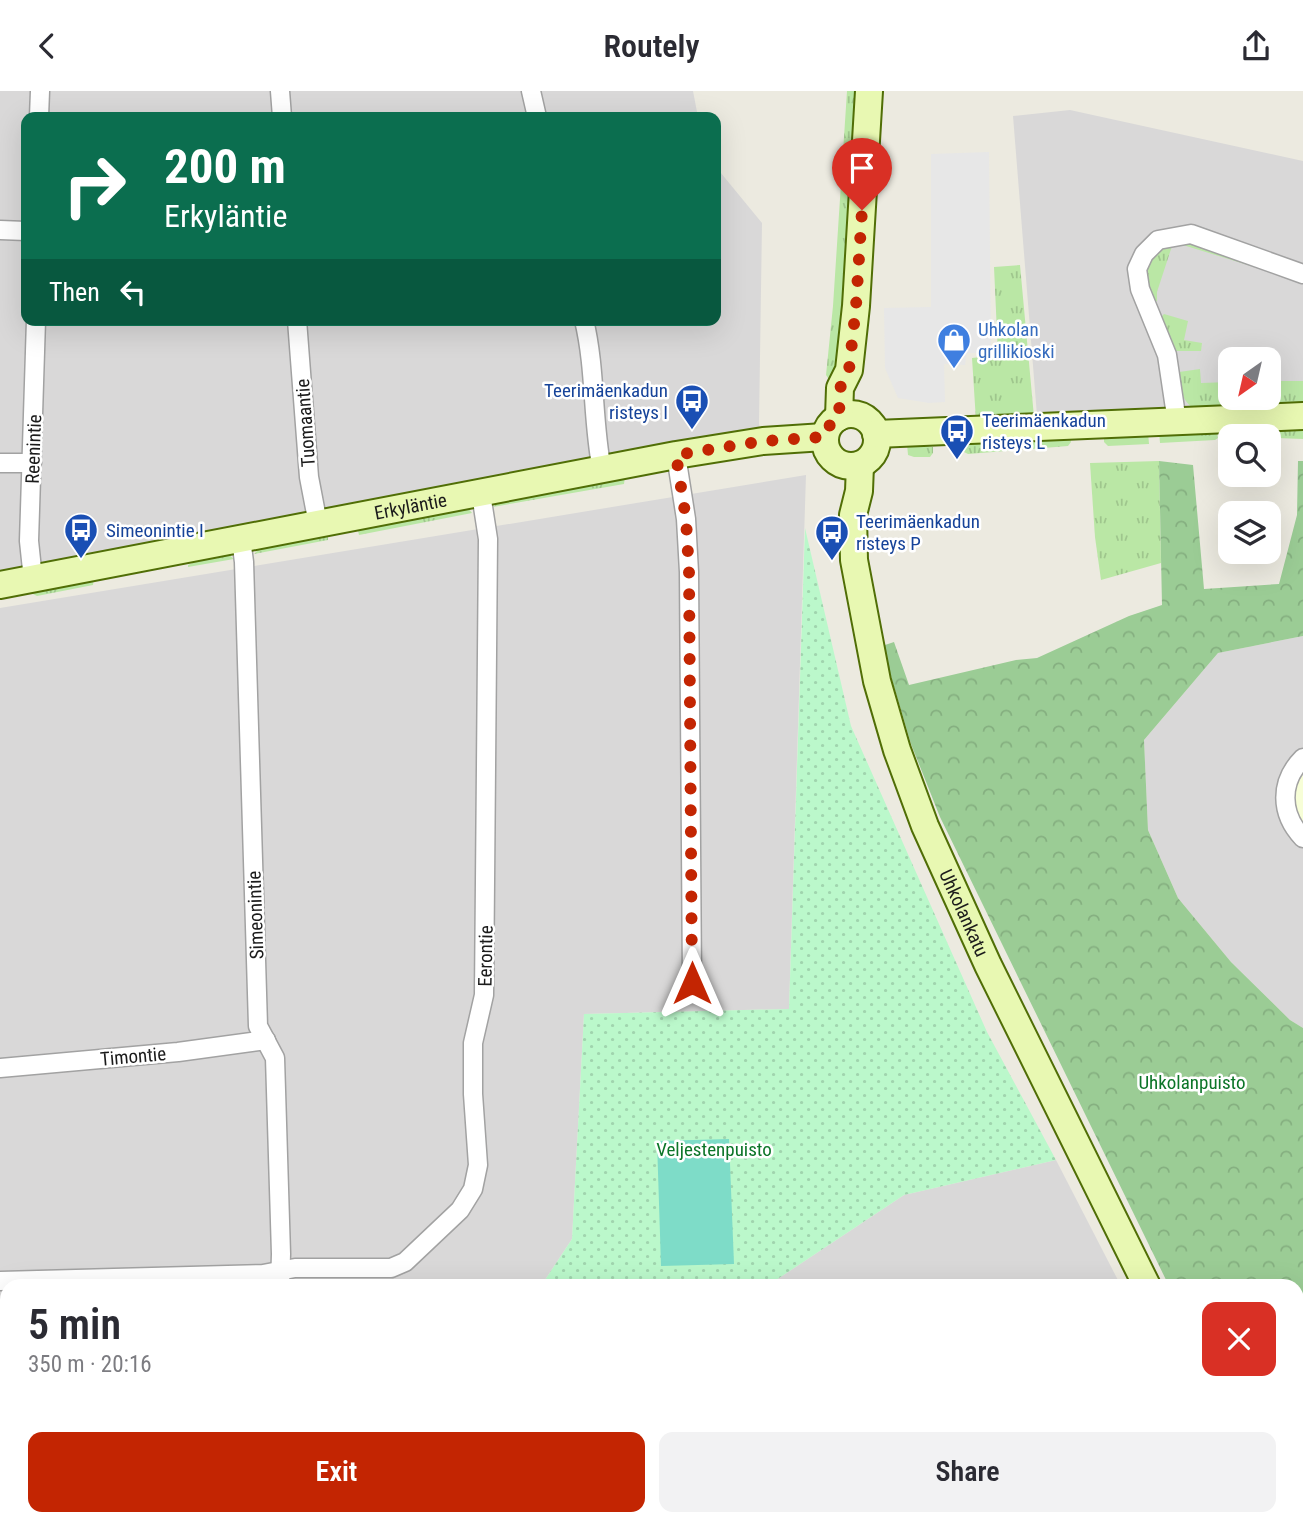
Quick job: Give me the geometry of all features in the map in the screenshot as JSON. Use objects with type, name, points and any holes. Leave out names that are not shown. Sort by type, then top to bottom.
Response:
[{"type":"street","points":[[39,112],[40,91]]},
{"type":"street","points":[[280,91],[282,112]]},
{"type":"street","points":[[531,91],[536,112]]},
{"type":"street","points":[[851,426],[877,446],[874,454],[849,464],[827,452],[851,426],[858,388],[849,370],[856,306],[869,91]]},
{"type":"street","points":[[0,230],[21,231]]},
{"type":"street","points":[[1177,422],[1167,355],[1140,289],[1137,269],[1144,254],[1158,240],[1191,234],[1303,275]]},
{"type":"street","name":"Reenintie","points":[[33,579],[29,541],[36,326]]},
{"type":"street","name":"Tuomaantie","points":[[297,326],[309,477],[318,524]]},
{"type":"street","points":[[585,326],[593,377],[596,445],[601,470]]},
{"type":"street","name":"Erkyläntie","points":[[0,585],[676,455],[851,426],[1177,422],[1303,416]]},
{"type":"street","points":[[676,455],[686,519],[689,572],[692,983]]},
{"type":"street","points":[[0,463],[32,463]]},
{"type":"street","name":"Uhkolankatu","points":[[849,464],[859,491],[853,515],[854,561],[877,681],[897,750],[920,813],[988,965],[1144,1279]]},
{"type":"street","name":"Eerontie","points":[[280,1279],[295,1268],[391,1268],[405,1262],[460,1210],[473,1189],[478,1165],[473,1094],[473,1042],[485,981],[488,539],[481,493]]},
{"type":"street","name":"Simeonintie","points":[[241,539],[244,562],[258,1026],[275,1058],[280,1279]]},
{"type":"street","points":[[1303,758],[1285,787],[1284,808],[1292,827],[1303,838]]},
{"type":"street","name":"Timontie","points":[[0,1068],[178,1052],[266,1040]]},
{"type":"shaded area","points":[[0,91],[31,91],[32,112],[21,112],[21,326],[721,326],[721,173],[762,223],[759,424],[763,441],[0,585]]},
{"type":"shaded area","points":[[40,91],[693,91],[697,112],[39,112]]},
{"type":"shaded area","points":[[1070,110],[1303,161],[1303,416],[1038,428],[1013,116]]},
{"type":"shaded area","points":[[989,152],[991,353],[967,353],[965,365],[944,364],[945,402],[929,403],[898,398],[885,368],[884,308],[931,307],[931,154]]},
{"type":"shaded area","points":[[806,475],[789,1009],[584,1014],[572,1239],[546,1279],[0,1279],[0,608]]},
{"type":"shaded area","points":[[1303,636],[1303,1028],[1290,1020],[1231,962],[1178,898],[1148,830],[1144,740],[1218,653]]},
{"type":"shaded area","points":[[1303,775],[1303,826],[1292,798],[1296,783]]},
{"type":"shaded area","points":[[1056,1160],[1117,1279],[778,1279],[904,1195]]},
{"type":"green space","points":[[847,91],[857,91],[844,306],[835,382],[830,381],[826,375]]},
{"type":"green space","points":[[1183,239],[1303,282],[1183,245],[1172,246],[1157,292],[1157,301],[1150,303],[1144,281],[1147,258],[1159,245]]},
{"type":"green space","points":[[1020,265],[1034,417],[976,421],[972,358],[998,355],[994,267]]},
{"type":"green space","points":[[1164,314],[1188,321],[1184,340],[1202,343],[1201,351],[1175,351],[1159,319]]},
{"type":"green space","points":[[1200,369],[1201,383],[1218,382],[1218,407],[1193,408],[1183,396],[1179,372]]},
{"type":"green space","points":[[1281,381],[1303,381],[1303,405],[1281,406]]},
{"type":"green space","points":[[1303,425],[1303,439],[1281,438],[1281,426]]},
{"type":"green space","points":[[1216,429],[1218,438],[1160,443],[1159,432]]},
{"type":"green space","points":[[1104,432],[1148,432],[1149,444],[1108,446],[1104,442]]},
{"type":"green space","points":[[1070,436],[1071,442],[1068,446],[968,454],[964,452],[966,445],[993,437]]},
{"type":"green space","points":[[907,444],[933,447],[933,453],[930,457],[908,455]]},
{"type":"green space","points":[[1159,461],[1161,563],[1101,580],[1090,463]]},
{"type":"green space","name":"Uhkolanpuisto","points":[[1159,461],[1193,465],[1204,589],[1279,584],[1297,515],[1298,461],[1303,461],[1303,636],[1218,653],[1144,740],[1148,830],[1178,898],[1231,962],[1290,1020],[1303,1028],[1303,1279],[1166,1279],[940,817],[911,744],[882,646],[894,642],[909,685],[1016,660],[1037,658],[1129,616],[1162,605]]},
{"type":"green space","points":[[625,476],[624,484],[493,507],[499,501]]},
{"type":"green space","points":[[468,508],[472,513],[359,535],[357,526]]},
{"type":"green space","name":"Veljestenpuisto","points":[[805,528],[851,726],[987,1032],[1056,1160],[904,1195],[778,1279],[546,1279],[572,1239],[584,1014],[789,1009]]},
{"type":"green space","points":[[328,533],[328,540],[254,554],[261,547]]},
{"type":"green space","points":[[227,553],[234,559],[188,567],[208,556]]},
{"type":"green space","points":[[94,577],[93,585],[37,596],[33,594],[34,589]]},
{"type":"green space","points":[[729,1139],[734,1264],[661,1266],[657,1141]]},
{"type":"place","name":"Uhkolan grillikioski","points":[[954,370]]},
{"type":"place","name":"Teerimäenkadun risteys I","points":[[692,431]]},
{"type":"place","name":"Teerimäenkadun risteys L","points":[[957,461]]},
{"type":"place","name":"Simeonintie I","points":[[81,560]]},
{"type":"place","name":"Teerimäenkadun risteys P","points":[[832,562]]},
{"type":"route","points":[[692,983],[689,572],[686,519],[676,455],[763,441],[824,437],[827,428],[839,417],[840,388],[849,370],[862,210]]}]
